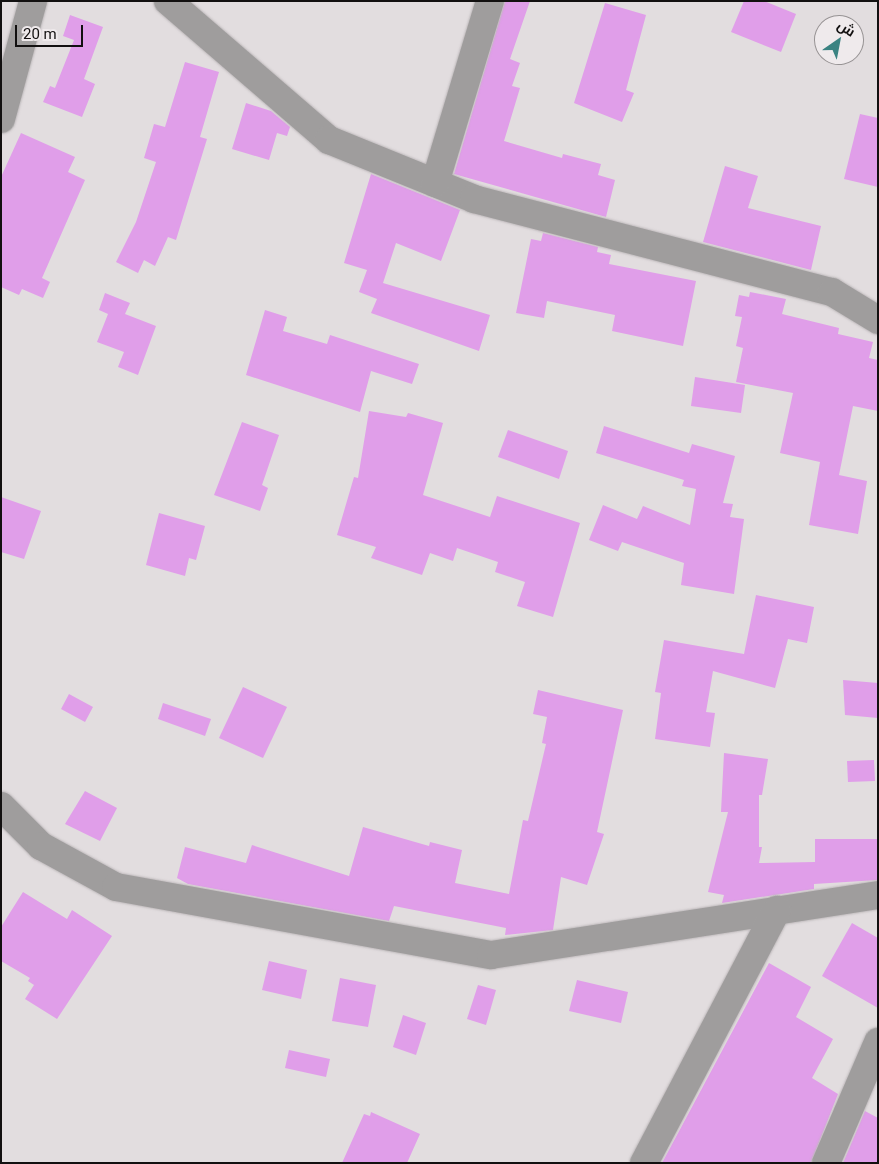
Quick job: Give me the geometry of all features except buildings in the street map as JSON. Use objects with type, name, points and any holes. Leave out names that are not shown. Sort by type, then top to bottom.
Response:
[{"type":"street","points":[[1,119],[33,1]]},
{"type":"street","points":[[168,1],[328,140],[474,199],[832,292],[878,320]]},
{"type":"street","points":[[435,183],[490,1]]},
{"type":"street","points":[[1,806],[41,846],[116,887],[491,955],[878,895]]},
{"type":"street","points":[[644,1163],[777,910]]},
{"type":"street","points":[[826,1163],[878,1042]]}]
